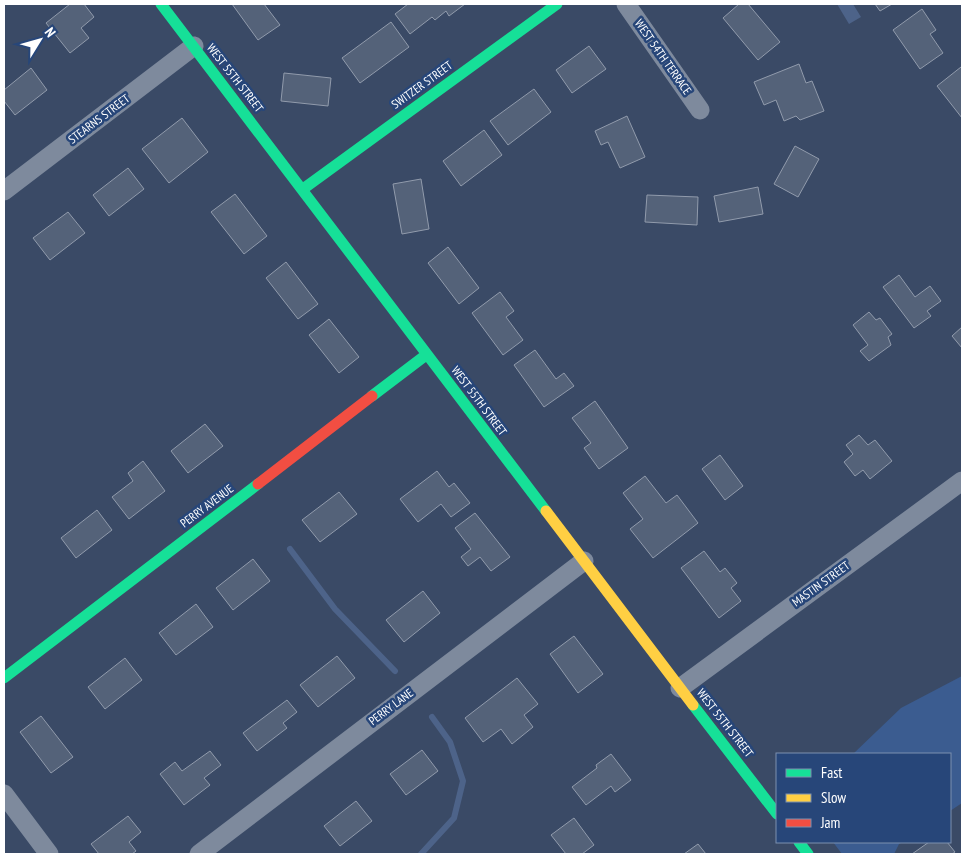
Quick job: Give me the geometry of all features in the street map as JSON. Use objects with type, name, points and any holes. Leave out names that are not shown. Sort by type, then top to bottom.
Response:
[{"type":"street","name":"WEST 55TH STREET","points":[[160,4],[303,188],[426,354],[776,813]]},
{"type":"street","name":"SWITZER STREET","points":[[303,188],[557,4]]},
{"type":"street","name":"WEST 54TH TERRACE","points":[[626,4],[700,110]]},
{"type":"street","name":"STEARNS STREET","points":[[4,191],[194,46]]},
{"type":"street","name":"PERRY AVENUE","points":[[4,678],[426,354]]},
{"type":"street","name":"MASTIN STREET","points":[[680,688],[962,481]]},
{"type":"street","name":"PERRY LANE","points":[[198,854],[584,561]]},
{"type":"street","points":[[4,794],[49,854]]},
{"type":"street","points":[[799,843],[808,854]]},
{"type":"shaded area","points":[[837,4],[853,4],[861,17],[849,24]]},
{"type":"shaded area","points":[[962,676],[962,803],[951,810],[951,753],[854,753],[901,708]]},
{"type":"shaded area","points":[[834,843],[901,843],[894,854],[842,854]]},
{"type":"building","points":[[70,4],[84,4],[94,17],[81,28],[89,38],[70,53],[46,23]]},
{"type":"building","points":[[232,4],[264,4],[280,25],[258,40]]},
{"type":"building","points":[[408,4],[465,4],[449,16],[446,11],[435,20],[432,17],[410,34],[395,14]]},
{"type":"building","points":[[739,4],[748,4],[780,42],[758,60],[723,18]]},
{"type":"building","points":[[875,4],[892,4],[880,11]]},
{"type":"building","points":[[922,9],[936,30],[930,34],[943,53],[920,69],[893,30]]},
{"type":"building","points":[[391,22],[409,47],[360,83],[342,58]]},
{"type":"building","points":[[589,46],[606,69],[572,93],[556,70]]},
{"type":"building","points":[[799,64],[806,83],[812,81],[824,111],[800,120],[796,116],[784,121],[776,100],[764,105],[754,82]]},
{"type":"building","points":[[961,67],[962,69],[962,118],[937,86]]},
{"type":"building","points":[[31,68],[47,90],[15,115],[4,101],[4,90]]},
{"type":"building","points":[[284,73],[331,78],[328,106],[281,101]]},
{"type":"building","points":[[534,89],[551,112],[508,145],[490,121]]},
{"type":"building","points":[[627,116],[645,157],[620,168],[608,142],[601,145],[595,131]]},
{"type":"building","points":[[182,118],[208,152],[169,183],[142,149]]},
{"type":"building","points":[[484,130],[502,155],[461,186],[443,161]]},
{"type":"building","points":[[795,146],[819,159],[798,197],[774,184]]},
{"type":"building","points":[[128,168],[144,189],[109,216],[93,195]]},
{"type":"building","points":[[421,179],[429,229],[402,234],[393,184]]},
{"type":"building","points":[[758,187],[763,214],[719,222],[714,196]]},
{"type":"building","points":[[235,194],[267,236],[244,254],[211,212]]},
{"type":"building","points":[[647,195],[698,197],[697,225],[645,222]]},
{"type":"building","points":[[68,212],[85,233],[50,260],[33,238]]},
{"type":"building","points":[[448,247],[479,288],[459,304],[428,263]]},
{"type":"building","points":[[286,262],[318,304],[298,319],[266,278]]},
{"type":"building","points":[[899,275],[915,297],[930,286],[941,301],[927,311],[931,316],[914,328],[883,287]]},
{"type":"building","points":[[500,292],[514,311],[506,317],[523,340],[503,355],[472,313]]},
{"type":"building","points":[[869,312],[876,320],[880,318],[892,334],[888,337],[891,345],[869,361],[860,351],[868,345],[853,325]]},
{"type":"building","points":[[329,319],[359,357],[339,373],[309,335]]},
{"type":"building","points":[[962,327],[962,348],[952,336]]},
{"type":"building","points":[[535,350],[556,379],[564,373],[574,386],[544,407],[514,365]]},
{"type":"building","points":[[595,401],[628,448],[599,469],[584,448],[591,443],[572,418]]},
{"type":"building","points":[[205,424],[223,446],[188,473],[171,451]]},
{"type":"building","points":[[859,435],[868,445],[875,440],[892,461],[870,479],[863,470],[855,476],[844,462],[853,454],[846,445]]},
{"type":"building","points":[[720,455],[743,486],[725,500],[702,469]]},
{"type":"building","points":[[143,461],[165,491],[129,519],[112,497],[133,481],[128,473]]},
{"type":"building","points":[[437,471],[449,487],[454,483],[470,503],[451,517],[441,504],[418,522],[400,499]]},
{"type":"building","points":[[645,476],[666,503],[677,495],[698,523],[653,558],[630,529],[643,519],[623,493]]},
{"type":"building","points":[[339,492],[357,514],[320,542],[302,520]]},
{"type":"building","points":[[97,510],[112,530],[76,558],[61,538]]},
{"type":"building","points":[[475,513],[510,557],[491,571],[480,557],[468,566],[461,557],[471,549],[455,528]]},
{"type":"building","points":[[704,551],[720,572],[725,568],[737,583],[731,588],[741,601],[719,618],[681,568]]},
{"type":"building","points":[[253,559],[270,581],[233,610],[216,588]]},
{"type":"building","points":[[423,591],[440,613],[404,642],[386,620]]},
{"type":"building","points":[[196,604],[213,627],[176,655],[159,633]]},
{"type":"building","points":[[574,636],[603,674],[578,693],[550,654]]},
{"type":"building","points":[[337,656],[355,678],[318,707],[300,685]]},
{"type":"building","points":[[125,658],[142,680],[105,709],[88,687]]},
{"type":"building","points":[[517,678],[538,704],[524,715],[533,727],[512,744],[501,729],[483,742],[465,718]]},
{"type":"building","points":[[287,700],[297,712],[283,723],[287,728],[257,751],[243,733]]},
{"type":"building","points":[[41,716],[73,757],[51,773],[20,732]]},
{"type":"building","points":[[422,750],[438,771],[406,795],[390,774]]},
{"type":"building","points":[[210,751],[221,765],[204,778],[210,785],[184,805],[160,774],[175,762],[182,771]]},
{"type":"building","points":[[611,754],[631,780],[615,792],[611,786],[586,805],[572,787],[597,768],[596,765]]},
{"type":"building","points":[[356,801],[372,821],[340,846],[324,826]]},
{"type":"building","points":[[128,816],[141,832],[129,842],[136,851],[132,854],[99,854],[91,844]]},
{"type":"building","points":[[574,818],[594,845],[582,854],[566,854],[551,835]]},
{"type":"building","points":[[928,843],[948,843],[955,852],[952,854],[912,854]]},
{"type":"building","points":[[698,844],[706,854],[684,854]]},
{"type":"waterway","points":[[290,549],[335,609],[395,671]]},
{"type":"waterway","points":[[421,854],[454,818],[463,781],[450,742],[432,717]]},
{"type":"traffic: fast","points":[[161,4],[546,511]]},
{"type":"traffic: fast","points":[[303,189],[557,4]]},
{"type":"traffic: fast","points":[[372,396],[426,355]]},
{"type":"traffic: fast","points":[[4,678],[258,484]]},
{"type":"traffic: fast","points":[[693,705],[776,813]]},
{"type":"traffic: fast","points":[[800,843],[808,854]]},
{"type":"traffic: slow","points":[[546,511],[693,705]]},
{"type":"traffic: jam","points":[[258,484],[372,396]]}]
